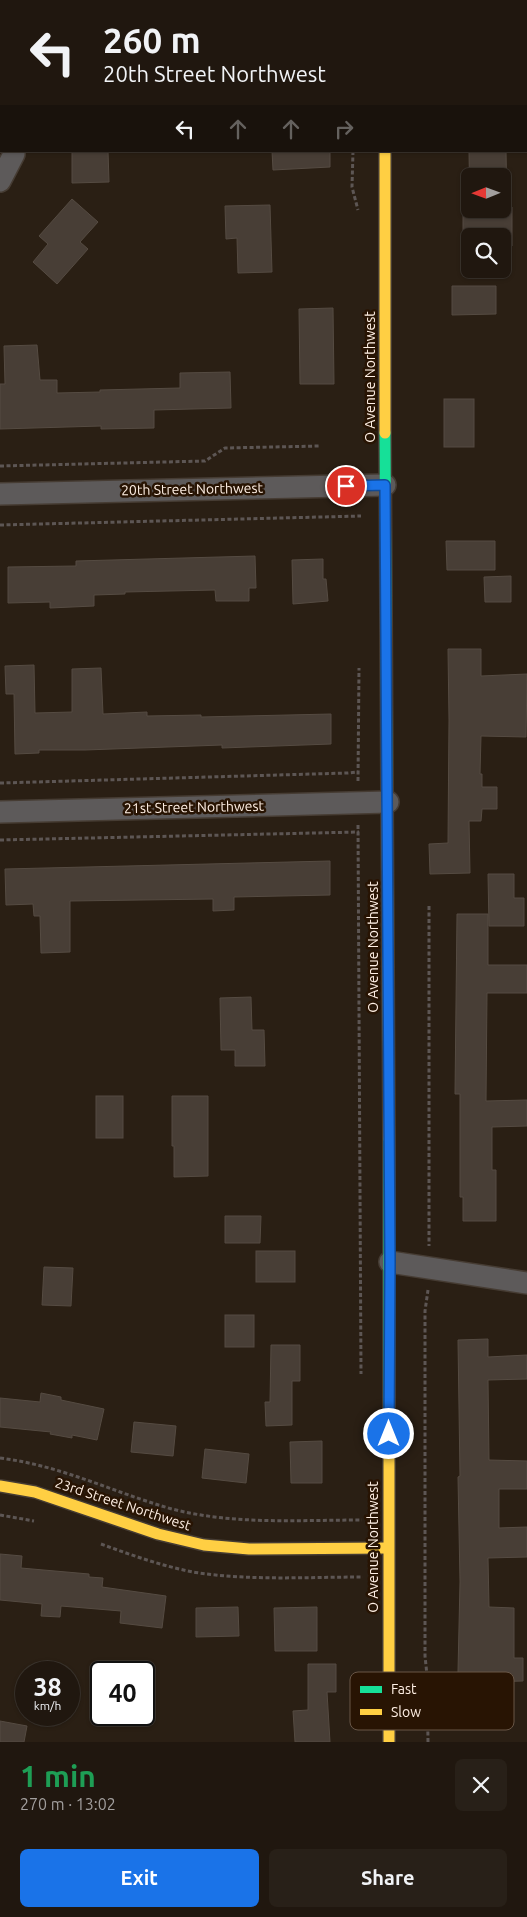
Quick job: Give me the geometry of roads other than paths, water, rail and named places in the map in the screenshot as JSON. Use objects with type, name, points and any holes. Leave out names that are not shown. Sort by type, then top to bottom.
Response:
[{"type":"street","points":[[0,182],[14,152]]},
{"type":"street","name":"O Avenue Northwest","points":[[385,152],[390,1262],[389,1672]]},
{"type":"street","name":"20th Street Northwest","points":[[0,494],[385,485]]},
{"type":"street","name":"21st Street Northwest","points":[[0,812],[388,802]]},
{"type":"street","points":[[390,1262],[527,1283]]},
{"type":"street","name":"23rd Street Northwest","points":[[0,1486],[35,1492],[158,1534],[204,1545],[249,1549],[388,1548]]}]
